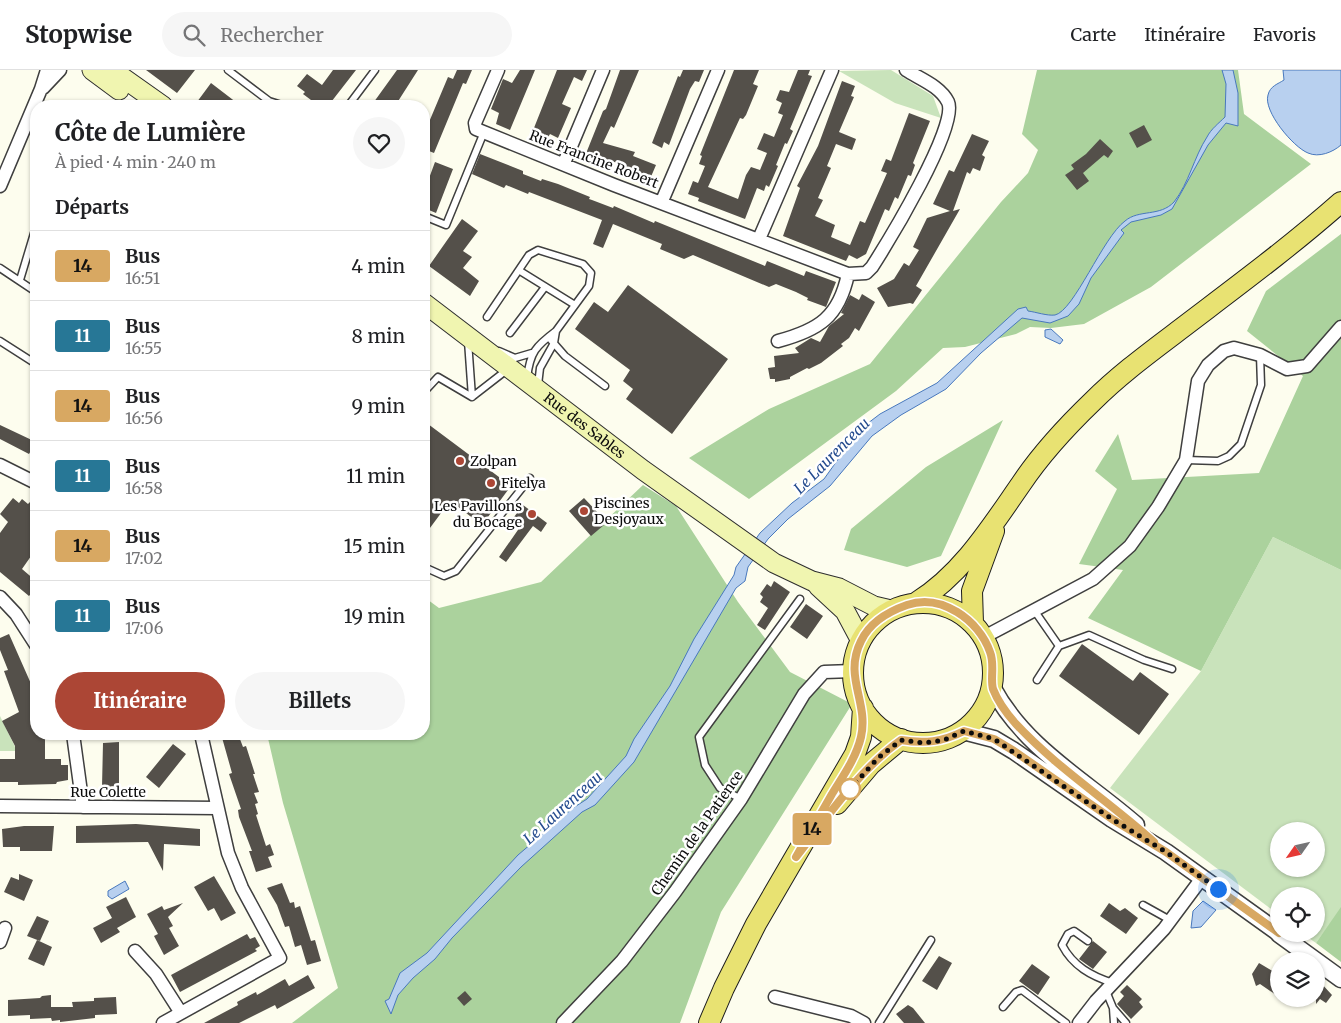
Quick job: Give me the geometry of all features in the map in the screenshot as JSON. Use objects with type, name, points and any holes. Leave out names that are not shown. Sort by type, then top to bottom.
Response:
[{"type":"main road","points":[[92,70],[133,100]]},
{"type":"main road","points":[[112,70],[154,100]]},
{"type":"main road","points":[[1001,515],[972,591],[979,630],[991,653],[994,670],[992,687],[982,712],[964,731],[944,740],[923,743],[901,740],[873,722],[863,708],[855,690],[853,671],[861,641],[873,623],[891,610],[917,602],[950,577],[1001,515],[1022,482],[1054,442],[1095,399],[1151,352],[1341,202]]},
{"type":"main road","name":"Rue des Sables","points":[[430,308],[643,470],[774,563],[812,581],[839,588],[868,604],[891,610]]},
{"type":"main road","name":"Rue des Sables","points":[[812,581],[845,611],[861,641]]},
{"type":"main road","points":[[917,602],[932,603],[953,609],[979,630]]},
{"type":"main road","points":[[709,1023],[756,924],[855,754],[861,737],[863,708]]},
{"type":"main road","points":[[796,857],[871,764],[901,740]]},
{"type":"street","points":[[36,100],[47,70]]},
{"type":"street","points":[[41,89],[60,70]]},
{"type":"street","points":[[484,132],[476,129],[475,123],[498,70]]},
{"type":"street","points":[[564,163],[602,70]]},
{"type":"street","points":[[662,201],[718,70]]},
{"type":"street","points":[[760,239],[832,70]]},
{"type":"street","points":[[778,341],[796,336],[828,320],[845,288],[848,274],[866,273],[872,267],[921,185],[948,118],[949,104],[941,92],[906,70]]},
{"type":"street","points":[[0,186],[30,115]]},
{"type":"street","name":"Rue Francine Robert","points":[[484,132],[614,185],[662,201],[848,274]]},
{"type":"street","points":[[979,630],[1034,610],[1093,579],[1130,546],[1158,507],[1186,460],[1198,381],[1208,366],[1224,351],[1234,348],[1260,355],[1287,369],[1307,366],[1341,327]]},
{"type":"street","points":[[0,465],[30,480]]},
{"type":"street","points":[[0,598],[16,614],[30,636]]},
{"type":"street","name":"Chemin de la Patience","points":[[563,1023],[622,961],[675,892],[740,799],[804,694],[824,672],[853,671]]},
{"type":"street","points":[[992,687],[1010,718],[1035,743],[1066,770],[1120,811],[1166,852]]},
{"type":"street","points":[[964,731],[994,739],[1008,747],[1112,819],[1166,852],[1270,927]]},
{"type":"street","points":[[74,740],[83,807]]},
{"type":"street","points":[[163,1023],[280,958],[242,888],[228,853],[202,740]]},
{"type":"street","name":"Rue Colette","points":[[0,806],[217,808]]},
{"type":"street","points":[[1079,1023],[1170,920],[1202,878]]},
{"type":"street","points":[[0,942],[5,928]]},
{"type":"street","points":[[1290,942],[1341,980]]},
{"type":"street","points":[[136,951],[156,974],[181,1013]]},
{"type":"street","points":[[775,997],[851,1016],[864,1023]]},
{"type":"lane","points":[[228,70],[267,100]]},
{"type":"lane","points":[[352,100],[375,70]]},
{"type":"lane","points":[[430,218],[446,225],[484,132]]},
{"type":"lane","points":[[20,280],[30,247]]},
{"type":"lane","points":[[472,397],[467,336],[515,358],[532,354],[556,331],[589,286],[591,273],[583,264],[538,250],[529,255],[487,317]]},
{"type":"lane","points":[[0,268],[30,288]]},
{"type":"lane","points":[[520,270],[575,305]]},
{"type":"lane","points":[[510,333],[545,287]]},
{"type":"lane","points":[[532,385],[554,343],[556,331]]},
{"type":"lane","points":[[548,337],[564,356],[605,386]]},
{"type":"lane","points":[[0,341],[30,360]]},
{"type":"lane","points":[[532,354],[532,385]]},
{"type":"lane","points":[[1186,460],[1218,461],[1229,456],[1241,444],[1261,385],[1260,355]]},
{"type":"lane","points":[[472,397],[510,368]]},
{"type":"lane","points":[[430,386],[438,377],[472,397]]},
{"type":"lane","points":[[430,570],[444,576],[456,571],[530,478]]},
{"type":"lane","points":[[740,799],[720,788],[704,765],[700,737],[800,599]]},
{"type":"lane","points":[[1034,610],[1059,646]]},
{"type":"lane","points":[[1037,680],[1059,646],[1089,635],[1144,660],[1172,669]]},
{"type":"lane","points":[[1143,905],[1170,920]]},
{"type":"lane","points":[[1088,941],[1074,931],[1068,934],[1062,945],[1068,956],[1092,977],[1110,987],[1114,1023]]},
{"type":"lane","points":[[879,1023],[931,940]]},
{"type":"lane","points":[[1003,1007],[1016,992],[1022,990],[1066,1023]]},
{"type":"lane","points":[[1113,1008],[1126,1023]]},
{"type":"green space","points":[[891,70],[933,96],[941,118],[895,103],[839,71]]},
{"type":"green space","points":[[1037,70],[1238,70],[1244,114],[1311,164],[1151,287],[1084,324],[1051,328],[1030,327],[1016,334],[965,347],[943,348],[896,391],[749,499],[689,458],[769,409],[870,364],[1001,202],[1028,173],[1038,150],[1022,134]]},
{"type":"green space","points":[[1341,234],[1341,570],[1273,537],[1201,671],[1088,618],[1123,570],[1079,564],[1117,489],[1095,471],[1118,434],[1132,480],[1259,473],[1303,376],[1247,331],[1266,291]]},
{"type":"green space","points":[[1003,420],[941,556],[907,567],[844,550],[851,529],[926,467]]},
{"type":"green space","points":[[643,485],[676,506],[738,602],[790,672],[852,704],[721,912],[680,1023],[292,1023],[338,988],[283,803],[268,740],[430,740],[430,601],[439,608],[541,582]]},
{"type":"green space","points":[[1273,537],[1341,570],[1341,909],[1325,931],[1325,887],[1270,887],[1270,908],[1110,788],[1201,671]]},
{"type":"green space","points":[[0,716],[17,751],[0,751]]},
{"type":"green space","points":[[1341,907],[1341,962],[1316,943],[1325,942],[1325,930]]},
{"type":"water","points":[[1222,70],[1233,70],[1238,93],[1238,126],[1226,123],[1208,145],[1172,209],[1161,215],[1131,222],[1121,230],[1124,233],[1091,278],[1079,304],[1068,316],[1050,323],[1022,318],[981,353],[946,389],[901,415],[872,436],[830,486],[788,519],[768,539],[748,567],[745,581],[736,588],[634,762],[595,805],[582,812],[521,867],[452,938],[435,959],[413,978],[398,995],[391,1014],[385,1001],[389,999],[400,973],[427,953],[518,855],[573,808],[587,799],[626,756],[634,739],[670,686],[694,639],[734,575],[736,567],[760,533],[792,503],[824,479],[859,430],[880,414],[937,383],[1018,309],[1026,307],[1028,311],[1052,315],[1063,310],[1080,288],[1116,229],[1131,217],[1162,210],[1174,202],[1184,187],[1202,145],[1213,129],[1225,117],[1226,84]]},
{"type":"water","points":[[1283,70],[1341,70],[1341,145],[1338,148],[1321,155],[1308,153],[1295,144],[1280,128],[1270,110],[1268,95],[1270,89],[1284,80]]},
{"type":"water","points":[[1051,329],[1063,340],[1060,344],[1045,337],[1045,330]]},
{"type":"water","points":[[125,881],[129,889],[112,899],[108,896],[108,891]]},
{"type":"water","points":[[1203,901],[1216,910],[1201,927],[1191,928],[1193,911]]},
{"type":"building","points":[[146,70],[195,70],[177,93]]},
{"type":"building","points":[[333,70],[356,70],[333,100],[311,100],[297,86],[307,74],[322,85]]},
{"type":"building","points":[[397,70],[418,70],[399,100],[375,100]]},
{"type":"building","points":[[457,70],[472,70],[466,84],[463,83],[434,153],[430,151],[430,120],[448,77],[453,79]]},
{"type":"building","points":[[520,70],[535,70],[510,130],[496,124],[499,113],[491,109],[503,79],[512,83]]},
{"type":"building","points":[[557,70],[587,70],[582,81],[574,77],[562,104],[571,108],[558,138],[550,134],[544,144],[530,138]]},
{"type":"building","points":[[620,70],[639,70],[614,128],[611,126],[603,143],[635,152],[633,156],[656,165],[650,179],[642,176],[641,179],[615,169],[617,163],[600,157],[598,162],[585,156],[603,111],[606,109]]},
{"type":"building","points":[[683,70],[704,70],[699,82],[695,81],[690,89],[669,145],[664,142],[662,148],[652,143],[678,76],[680,77]]},
{"type":"building","points":[[734,70],[759,70],[753,84],[758,86],[746,115],[743,119],[740,118],[708,187],[738,199],[746,175],[751,167],[760,170],[767,153],[757,149],[764,133],[774,137],[783,115],[778,113],[782,103],[776,100],[780,90],[789,92],[798,70],[810,70],[808,75],[812,76],[790,129],[793,131],[787,144],[785,143],[769,187],[766,185],[764,191],[757,188],[745,219],[698,201],[699,198],[688,194],[693,181],[698,183],[705,166],[699,164],[702,156],[700,155]]},
{"type":"building","points":[[842,81],[855,86],[851,96],[854,97],[839,132],[856,139],[852,150],[836,144],[827,166],[831,168],[818,198],[823,200],[815,216],[835,225],[831,237],[850,245],[860,221],[865,223],[887,173],[881,171],[886,159],[891,161],[909,113],[930,121],[913,163],[915,165],[911,176],[908,175],[898,199],[895,197],[889,211],[885,209],[866,254],[857,259],[849,255],[846,261],[783,236],[800,188],[797,186],[818,146]]},
{"type":"building","points":[[211,83],[233,100],[198,100]]},
{"type":"building","points":[[1144,125],[1152,140],[1137,148],[1129,133]]},
{"type":"building","points":[[972,134],[989,141],[982,155],[985,157],[980,171],[973,168],[970,174],[967,172],[953,211],[960,209],[916,286],[922,290],[913,304],[888,307],[877,288],[894,279],[904,263],[909,266],[919,250],[913,247],[927,218],[950,211],[933,204],[949,170],[954,172]]},
{"type":"building","points":[[1100,139],[1113,151],[1108,158],[1104,155],[1083,173],[1089,181],[1077,190],[1065,175],[1074,169],[1071,165],[1086,154]]},
{"type":"building","points":[[480,154],[523,171],[523,174],[541,181],[542,179],[558,184],[590,197],[589,199],[613,208],[614,206],[654,223],[655,221],[765,266],[767,261],[804,276],[806,271],[836,282],[826,307],[807,300],[808,298],[776,284],[769,287],[693,255],[684,259],[660,249],[662,244],[613,224],[603,248],[593,244],[602,220],[529,192],[528,194],[506,185],[504,188],[472,174]]},
{"type":"building","points":[[435,162],[453,169],[436,213],[430,210],[430,176]]},
{"type":"building","points":[[462,219],[478,231],[463,251],[472,257],[463,268],[479,281],[470,296],[430,267]]},
{"type":"building","points":[[628,285],[728,359],[672,434],[626,399],[633,389],[623,381],[630,370],[575,329],[594,302],[608,312]]},
{"type":"building","points":[[862,294],[875,302],[859,331],[855,328],[849,338],[841,344],[843,346],[821,363],[809,369],[807,368],[790,377],[790,379],[775,382],[775,379],[770,379],[768,368],[775,367],[774,356],[799,353],[795,348],[811,338],[820,342],[829,326],[844,314],[841,313],[850,295],[859,300]]},
{"type":"building","points":[[0,425],[30,439],[30,452],[29,454],[0,439]]},
{"type":"building","points":[[430,425],[511,486],[482,525],[450,501],[430,528]]},
{"type":"building","points":[[13,498],[19,503],[22,499],[28,504],[30,502],[30,558],[22,569],[30,576],[29,596],[0,572],[0,533],[8,522],[0,514]]},
{"type":"building","points":[[584,498],[601,516],[598,518],[604,525],[591,536],[569,511]]},
{"type":"building","points":[[523,505],[547,523],[541,532],[533,526],[506,562],[499,557],[520,527],[511,521]]},
{"type":"building","points":[[774,581],[790,592],[765,630],[757,625],[768,608],[760,602],[763,597],[760,594],[767,584],[771,587]]},
{"type":"building","points":[[806,604],[823,616],[807,639],[790,627]]},
{"type":"building","points":[[9,634],[30,681],[30,740],[45,740],[45,759],[61,759],[61,765],[68,765],[68,780],[57,782],[56,784],[18,785],[18,782],[0,782],[0,759],[15,759],[15,746],[2,721],[19,712],[4,671],[8,670],[0,650],[0,638]]},
{"type":"building","points":[[1082,644],[1133,681],[1140,672],[1169,694],[1139,735],[1059,676]]},
{"type":"building","points":[[223,740],[240,740],[243,747],[246,746],[259,792],[254,793],[258,803],[255,804],[258,814],[256,815],[266,846],[270,844],[274,855],[268,857],[272,867],[256,872],[249,851],[252,851],[239,817],[238,810],[241,809],[229,774],[232,773]]},
{"type":"building","points":[[119,742],[119,786],[102,787],[103,743]]},
{"type":"building","points":[[173,744],[186,754],[159,788],[146,777]]},
{"type":"building","points":[[136,824],[200,829],[200,846],[164,844],[163,871],[148,842],[76,843],[76,826]]},
{"type":"building","points":[[24,826],[54,826],[52,851],[20,851],[20,847],[3,847],[2,829]]},
{"type":"building","points":[[19,874],[33,880],[24,901],[4,892],[11,877],[19,880]]},
{"type":"building","points":[[214,876],[236,913],[221,921],[214,908],[208,911],[194,887]]},
{"type":"building","points":[[282,883],[290,903],[294,902],[295,908],[300,906],[311,941],[315,940],[321,961],[307,965],[301,945],[295,947],[289,926],[285,927],[277,905],[267,888]]},
{"type":"building","points":[[126,897],[136,917],[117,928],[120,932],[101,943],[93,928],[112,918],[106,907]]},
{"type":"building","points":[[183,903],[168,917],[173,926],[169,928],[179,946],[164,955],[154,936],[158,934],[147,914],[162,906],[164,910]]},
{"type":"building","points":[[1109,903],[1120,911],[1125,908],[1138,918],[1126,934],[1100,916]]},
{"type":"building","points":[[37,916],[49,921],[40,941],[27,936]]},
{"type":"building","points":[[247,934],[250,939],[255,937],[260,946],[255,949],[257,951],[180,992],[171,975]]},
{"type":"building","points":[[37,940],[52,947],[44,966],[28,959]]},
{"type":"building","points":[[1093,941],[1107,952],[1093,969],[1079,959]]},
{"type":"building","points":[[939,956],[952,963],[937,990],[922,981]]},
{"type":"building","points":[[1259,963],[1270,970],[1270,991],[1260,984],[1256,986],[1252,974]]},
{"type":"building","points":[[1032,964],[1050,977],[1038,995],[1019,981]]},
{"type":"building","points":[[308,975],[315,988],[277,1009],[275,1005],[239,1023],[204,1023],[238,1005],[237,1002],[256,992],[257,995],[285,979],[289,986]]},
{"type":"building","points":[[1127,985],[1142,999],[1139,1002],[1143,1007],[1131,1019],[1117,1004],[1124,996],[1120,992]]},
{"type":"building","points":[[1325,987],[1332,995],[1325,1002]]},
{"type":"building","points":[[465,991],[472,999],[464,1006],[457,998]]},
{"type":"building","points":[[51,995],[51,1007],[73,1007],[72,1002],[116,997],[117,1014],[95,1015],[95,1018],[60,1022],[60,1020],[52,1021],[51,1018],[30,1019],[30,1015],[8,1016],[8,1000],[40,998]]},
{"type":"building","points":[[908,1005],[913,1008],[925,1023],[904,1023],[896,1014]]},
{"type":"bus line","name":"14","points":[[1154,842],[1120,811],[1066,770],[1010,718],[992,687],[994,670],[991,653],[984,637],[973,623],[953,609],[932,603],[917,602],[891,610],[873,623],[861,641],[855,656],[853,671],[855,690],[863,708],[861,737],[847,770],[796,857],[841,799],[884,752],[901,740],[923,743],[944,740],[964,731],[994,739],[1014,751],[1112,819],[1166,852],[1270,927]]},
{"type":"place","name":"Zolpan","points":[[460,461]]},
{"type":"place","name":"Fitelya","points":[[491,483]]},
{"type":"place","name":"Piscines Desjoyaux","points":[[584,511]]},
{"type":"place","name":"Les Pavillons du Bocage","points":[[532,514]]},
{"type":"route","points":[[850,789],[871,764],[901,740],[923,743],[944,740],[964,731],[981,735],[994,739],[1014,751],[1112,819],[1166,852],[1218,889]]},
{"type":"water label","name":"Le Laurenceau","points":[[832,456]]},
{"type":"water label","name":"Le Laurenceau","points":[[563,808]]}]
